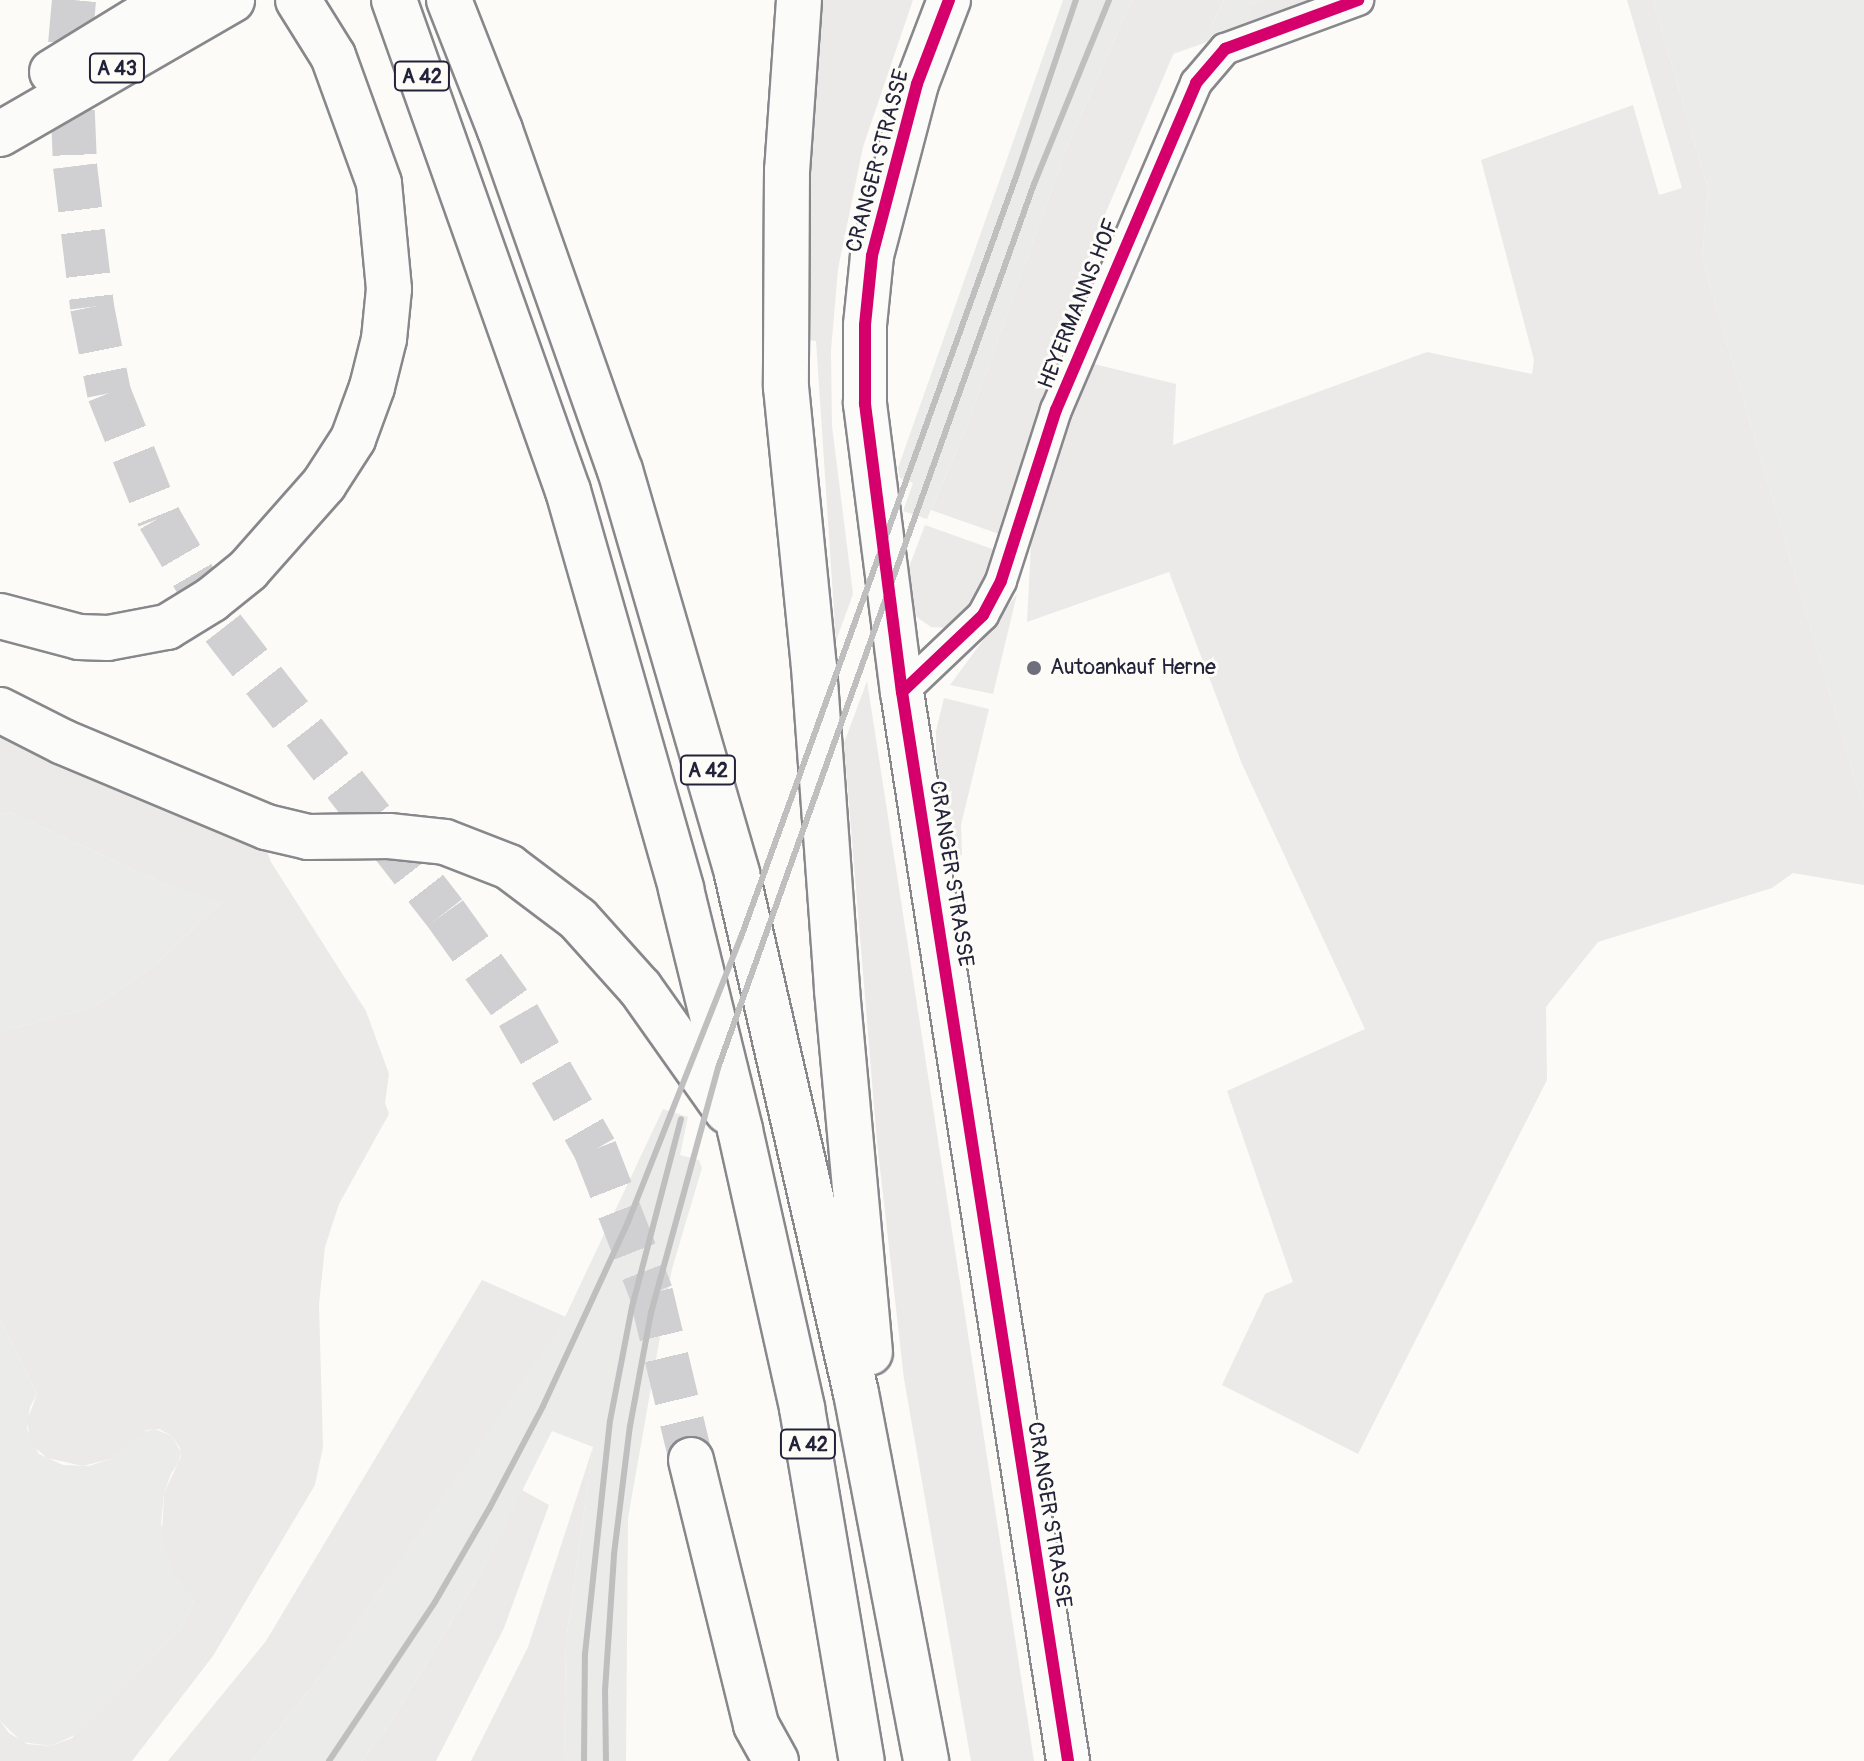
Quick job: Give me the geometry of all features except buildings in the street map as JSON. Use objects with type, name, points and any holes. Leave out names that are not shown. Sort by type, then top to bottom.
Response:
[{"type":"highway","name":"A 43","points":[[0,100],[169,0]]},
{"type":"highway","name":"A 43","points":[[0,134],[232,0]]},
{"type":"highway","points":[[0,616],[79,637],[108,638],[167,627],[211,600],[248,570],[324,484],[353,439],[372,387],[384,339],[389,289],[381,199],[363,134],[333,56],[298,0]]},
{"type":"highway","name":"A 42","points":[[394,0],[568,491],[677,874],[740,1130],[802,1408],[862,1761]]},
{"type":"highway","name":"A 42","points":[[449,0],[500,130],[620,470],[737,874],[856,1393],[926,1761]]},
{"type":"highway","points":[[799,0],[787,170],[786,387],[814,667],[837,990],[888,1563]]},
{"type":"highway","points":[[0,710],[63,742],[266,827],[308,837],[389,836],[445,842],[509,867],[578,919],[640,988],[740,1130]]},
{"type":"highway","points":[[691,1460],[756,1725],[776,1761]]},
{"type":"street","name":"CRANGER STRASSE","points":[[949,0],[917,84],[887,189],[872,256],[865,325],[869,453],[902,692],[1068,1761]]},
{"type":"street","name":"HEYERMANNS HOF","points":[[902,692],[983,615],[1001,581],[1056,410],[1196,83],[1225,49],[1358,0]]},
{"type":"shaded area","points":[[815,0],[913,0],[863,147],[838,269],[831,351],[832,426],[853,594],[836,641],[816,341],[808,340],[805,285]]},
{"type":"shaded area","points":[[1063,0],[1132,0],[1067,147],[965,431],[927,519],[903,511],[913,483],[900,478],[898,468]]},
{"type":"shaded area","points":[[1132,0],[1224,0],[1210,28],[1192,46],[1175,50],[1098,231],[1085,296],[999,534],[931,510],[965,431],[1067,147]]},
{"type":"shaded area","points":[[1224,0],[1266,0],[1251,5],[1267,21],[1173,54],[1175,49],[1210,28]]},
{"type":"shaded area","points":[[1266,0],[1328,0],[1262,21],[1252,15],[1251,5]]},
{"type":"shaded area","points":[[1627,0],[1653,0],[1708,189],[1702,259],[1864,810],[1864,885],[1793,873],[1772,888],[1598,942],[1546,1007],[1547,1080],[1358,1454],[1222,1385],[1265,1294],[1293,1282],[1227,1091],[1365,1029],[1242,764],[1169,572],[1027,622],[1031,545],[1028,544],[1086,362],[1176,384],[1173,445],[1427,352],[1532,374],[1534,360],[1481,160],[1633,105],[1659,195],[1682,188]]},
{"type":"shaded area","points":[[1653,0],[1864,0],[1864,810],[1702,259],[1708,189]]},
{"type":"shaded area","points":[[925,525],[995,550],[973,610],[949,628],[931,627],[918,618],[912,609],[906,575]]},
{"type":"shaded area","points":[[1017,594],[993,694],[950,685]]},
{"type":"shaded area","points":[[867,681],[1034,1761],[971,1761],[904,1379],[877,1142],[844,743]]},
{"type":"shaded area","points":[[944,698],[989,709],[961,825],[962,855],[951,857],[936,755],[936,731]]},
{"type":"shaded area","points":[[0,733],[170,812],[263,841],[271,862],[366,1011],[389,1074],[385,1103],[389,1114],[339,1204],[325,1247],[319,1304],[323,1447],[315,1485],[213,1656],[132,1761],[0,1761],[0,1721],[9,1733],[27,1744],[51,1746],[72,1738],[181,1629],[194,1601],[173,1572],[162,1534],[164,1493],[181,1457],[180,1448],[172,1436],[159,1429],[147,1430],[110,1459],[83,1466],[47,1458],[31,1444],[27,1421],[37,1394],[0,1319],[0,1032],[94,1007],[158,963],[221,902],[158,881],[10,812],[0,814]]},
{"type":"shaded area","points":[[10,812],[158,881],[222,901],[158,963],[94,1007],[0,1032],[0,814]]},
{"type":"shaded area","points":[[663,1109],[688,1117],[680,1155],[699,1160],[702,1168],[672,1269],[628,1518],[626,1761],[564,1761],[566,1641],[593,1447],[552,1431],[482,1571],[390,1723],[362,1761],[252,1761],[325,1670],[565,1317]]},
{"type":"shaded area","points":[[482,1280],[566,1317],[325,1670],[252,1761],[168,1761],[266,1641]]},
{"type":"shaded area","points":[[0,1319],[37,1394],[30,1407],[27,1429],[39,1454],[63,1465],[89,1466],[110,1459],[139,1433],[155,1429],[172,1436],[181,1452],[164,1493],[161,1524],[194,1601],[181,1629],[77,1734],[51,1746],[22,1742],[0,1721]]},
{"type":"shaded area","points":[[593,1447],[566,1641],[564,1761],[471,1761],[528,1647]]},
{"type":"shaded area","points":[[522,1490],[549,1505],[504,1628],[436,1761],[362,1761],[390,1723],[482,1571]]},
{"type":"tunnel","points":[[74,0],[70,45],[75,166],[92,307],[109,393],[159,518],[223,628],[445,913],[518,1015],[595,1149],[651,1293],[691,1460]]},
{"type":"railway","points":[[329,1761],[435,1602],[489,1509],[543,1406],[628,1222],[741,937],[1017,174],[1076,0]]},
{"type":"railway","points":[[606,1761],[605,1691],[614,1554],[630,1426],[651,1313],[718,1068],[1034,184],[1109,0]]},
{"type":"railway","points":[[584,1761],[585,1654],[610,1421],[632,1307],[681,1119]]},
{"type":"cycle path","points":[[949,0],[917,84],[872,256],[865,325],[865,404],[902,692],[1068,1761]]},
{"type":"cycle path","points":[[902,692],[983,615],[1001,581],[1056,410],[1196,83],[1225,49],[1358,0]]},
{"type":"place","name":"Autoankauf Herne","points":[[1034,668]]}]
